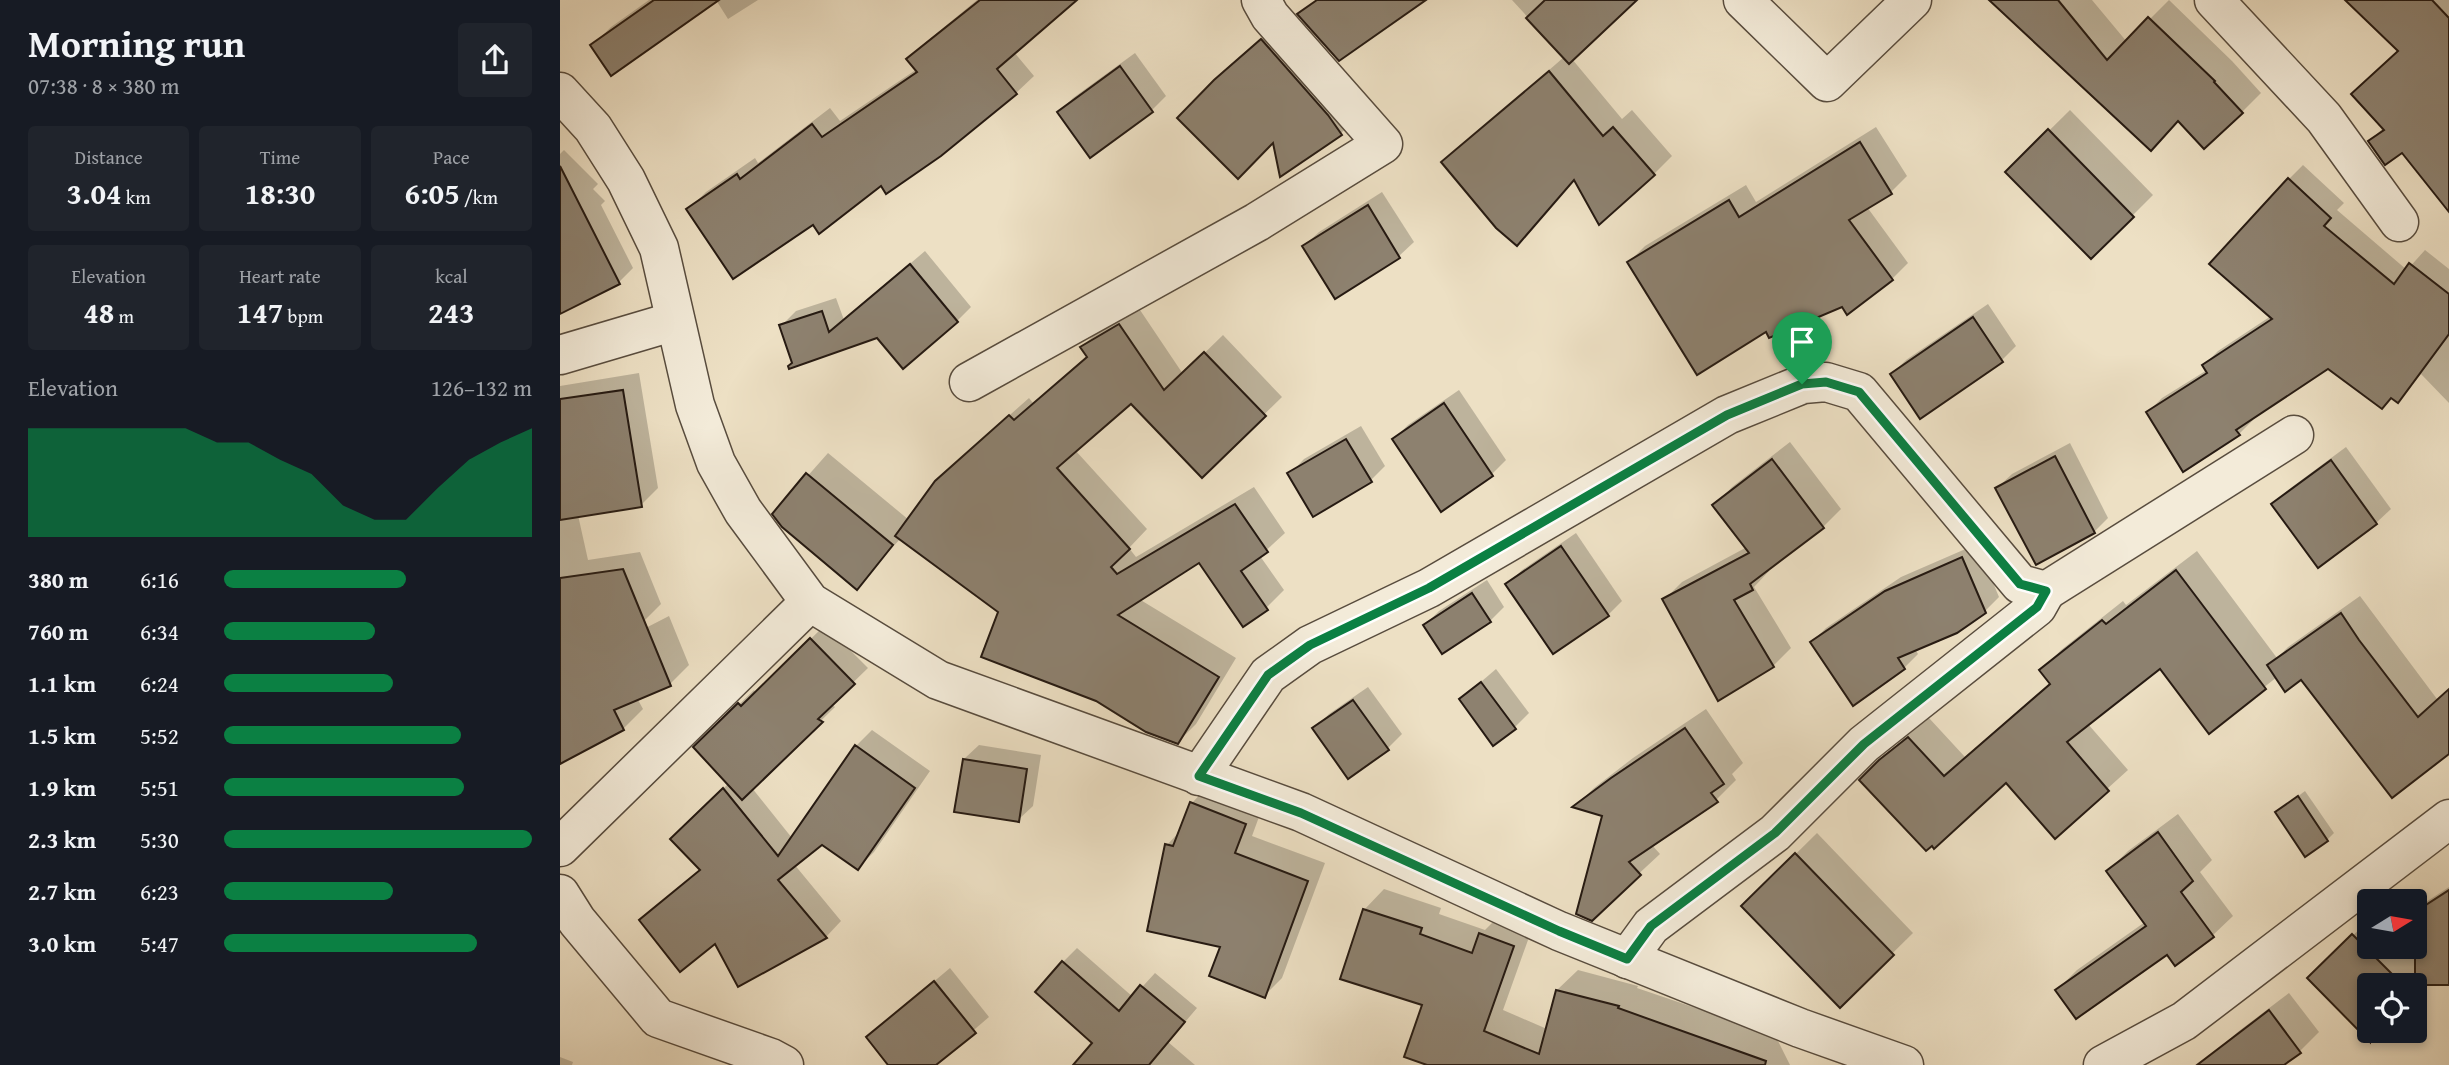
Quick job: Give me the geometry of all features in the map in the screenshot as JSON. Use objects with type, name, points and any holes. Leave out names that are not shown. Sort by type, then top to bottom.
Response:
[{"type":"street","points":[[969,382],[1257,222],[1383,144],[1270,16],[1261,0]]},
{"type":"street","points":[[1743,0],[1827,82],[1912,0]]},
{"type":"street","points":[[2214,0],[2323,118],[2399,222]]},
{"type":"street","points":[[560,93],[593,128],[626,180],[659,248],[695,405],[716,463],[743,512],[810,602],[938,680],[1301,813],[1559,931],[1800,1028],[1904,1065]]},
{"type":"street","points":[[560,355],[675,321]]},
{"type":"street","points":[[1199,776],[1268,675],[1310,645],[1429,588],[1727,415],[1802,384],[1826,382],[1859,392],[2020,584],[2046,591]]},
{"type":"street","points":[[1627,959],[1651,926],[1775,833],[1864,744],[2037,607],[2046,591],[2294,435]]},
{"type":"street","points":[[560,847],[810,602]]},
{"type":"street","points":[[2103,1065],[2183,1021],[2449,818]]},
{"type":"street","points":[[560,894],[577,920],[658,1018],[784,1065]]},
{"type":"building","points":[[654,0],[719,0],[611,76],[590,45]]},
{"type":"building","points":[[980,0],[1077,0],[997,69],[1017,94],[941,156],[886,194],[881,186],[819,234],[813,225],[733,279],[686,209],[737,174],[740,179],[812,124],[822,137],[917,72],[906,59]]},
{"type":"building","points":[[1317,0],[1426,0],[1339,61],[1297,14]]},
{"type":"building","points":[[1545,0],[1637,0],[1569,64],[1526,18]]},
{"type":"building","points":[[1989,0],[2058,0],[2107,60],[2148,17],[2215,81],[2243,113],[2204,149],[2178,121],[2151,151]]},
{"type":"building","points":[[2345,0],[2432,0],[2449,18],[2449,212],[2402,153],[2385,165],[2368,141],[2384,130],[2351,94],[2398,51]]},
{"type":"building","points":[[1261,39],[1328,115],[1342,135],[1280,177],[1273,143],[1238,179],[1177,118],[1214,80]]},
{"type":"building","points":[[1120,66],[1153,112],[1090,158],[1057,112]]},
{"type":"building","points":[[1549,71],[1603,136],[1613,127],[1655,175],[1599,225],[1574,180],[1517,246],[1496,228],[1441,162]]},
{"type":"building","points":[[2048,129],[2134,217],[2091,259],[2005,172]]},
{"type":"building","points":[[1860,142],[1892,194],[1849,220],[1893,280],[1847,315],[1842,307],[1769,338],[1766,332],[1697,375],[1627,262],[1729,200],[1739,217]]},
{"type":"building","points":[[560,166],[620,284],[560,314]]},
{"type":"building","points":[[2288,178],[2331,218],[2324,226],[2394,284],[2409,263],[2449,294],[2449,334],[2398,403],[2391,398],[2382,409],[2328,369],[2236,430],[2240,435],[2183,472],[2146,412],[2207,373],[2202,365],[2272,319],[2209,264]]},
{"type":"building","points":[[1368,205],[1400,258],[1335,299],[1302,246]]},
{"type":"building","points":[[910,264],[958,322],[903,369],[877,338],[789,369],[788,366],[792,363],[779,325],[822,311],[829,332]]},
{"type":"building","points":[[1973,317],[2003,362],[1920,419],[1890,374]]},
{"type":"building","points":[[1119,324],[1164,390],[1204,352],[1266,416],[1202,478],[1131,404],[1057,468],[1130,549],[1111,567],[1117,574],[1235,504],[1268,552],[1241,571],[1268,610],[1243,627],[1199,563],[1118,615],[1219,677],[1178,744],[1146,732],[1096,701],[981,657],[998,612],[895,536],[935,481],[1009,415],[1014,420],[1087,357],[1080,347]]},
{"type":"building","points":[[623,390],[642,507],[560,520],[560,399]]},
{"type":"building","points":[[1444,403],[1493,476],[1441,512],[1392,439]]},
{"type":"building","points":[[1346,439],[1372,482],[1313,517],[1287,473]]},
{"type":"building","points":[[2055,456],[2095,533],[2036,565],[1995,488]]},
{"type":"building","points":[[1772,459],[1824,528],[1750,584],[1753,590],[1734,600],[1774,667],[1718,701],[1662,599],[1749,553],[1712,505]]},
{"type":"building","points":[[2331,460],[2377,524],[2318,568],[2271,504]]},
{"type":"building","points":[[806,473],[893,545],[857,590],[782,527],[772,514]]},
{"type":"building","points":[[1561,546],[1609,616],[1553,654],[1505,584]]},
{"type":"building","points":[[1962,557],[1986,613],[1957,633],[1898,658],[1905,669],[1853,706],[1810,642],[1885,591]]},
{"type":"building","points":[[623,569],[671,686],[614,710],[624,730],[560,764],[560,578]]},
{"type":"building","points":[[2176,570],[2266,689],[2209,734],[2160,669],[2067,742],[2109,791],[2055,839],[2006,783],[1934,849],[1932,846],[1926,851],[1859,780],[1908,737],[1944,776],[2050,684],[2039,670],[2102,620],[2106,624]]},
{"type":"building","points":[[1472,593],[1491,622],[1442,654],[1423,625]]},
{"type":"building","points":[[2341,613],[2418,717],[2449,689],[2449,754],[2392,798],[2301,680],[2285,692],[2267,665]]},
{"type":"building","points":[[810,638],[855,684],[818,719],[823,722],[742,800],[693,747],[738,703],[741,706]]},
{"type":"building","points":[[1481,682],[1516,729],[1493,746],[1459,699]]},
{"type":"building","points":[[1353,700],[1389,750],[1348,779],[1312,728]]},
{"type":"building","points":[[1685,728],[1724,784],[1711,793],[1718,802],[1629,862],[1641,875],[1592,921],[1576,914],[1602,816],[1572,807]]},
{"type":"building","points":[[855,745],[915,788],[858,870],[822,845],[778,880],[827,938],[738,987],[715,944],[680,972],[639,920],[700,870],[670,839],[723,788],[778,856]]},
{"type":"building","points":[[963,759],[1027,769],[1019,822],[954,812]]},
{"type":"building","points":[[2298,796],[2328,841],[2305,857],[2275,812]]},
{"type":"building","points":[[1190,802],[1246,824],[1235,853],[1308,881],[1265,998],[1209,976],[1220,947],[1147,931],[1165,844],[1173,846]]},
{"type":"building","points":[[2158,832],[2193,881],[2181,892],[2214,937],[2175,966],[2167,955],[2076,1019],[2055,990],[2146,926],[2106,871]]},
{"type":"building","points":[[1795,853],[1894,955],[1840,1008],[1741,906]]},
{"type":"building","points":[[2449,890],[2449,985],[2427,985],[2427,973],[2415,973],[2415,959],[2427,959],[2427,904]]},
{"type":"building","points":[[1363,909],[1422,928],[1420,934],[1472,953],[1479,933],[1514,946],[1484,1031],[1539,1054],[1556,990],[1619,1006],[1618,1008],[1766,1061],[1765,1065],[1427,1065],[1404,1057],[1422,1005],[1340,979]]},
{"type":"building","points":[[2352,934],[2357,939],[2357,959],[2377,959],[2391,973],[2357,973],[2357,1029],[2307,978]]},
{"type":"building","points":[[1062,961],[1119,1011],[1140,985],[1185,1022],[1149,1065],[1073,1065],[1092,1043],[1035,992]]},
{"type":"building","points":[[934,981],[976,1033],[936,1065],[888,1065],[866,1037]]},
{"type":"building","points":[[2269,1010],[2301,1053],[2284,1065],[2197,1065]]},
{"type":"route","points":[[1826,382],[1859,392],[2020,584],[2046,591],[2037,607],[1864,744],[1775,833],[1651,926],[1627,959],[1559,931],[1301,813],[1199,776],[1268,675],[1282,663],[1310,645],[1429,588],[1727,415],[1802,384],[1826,382]]}]
